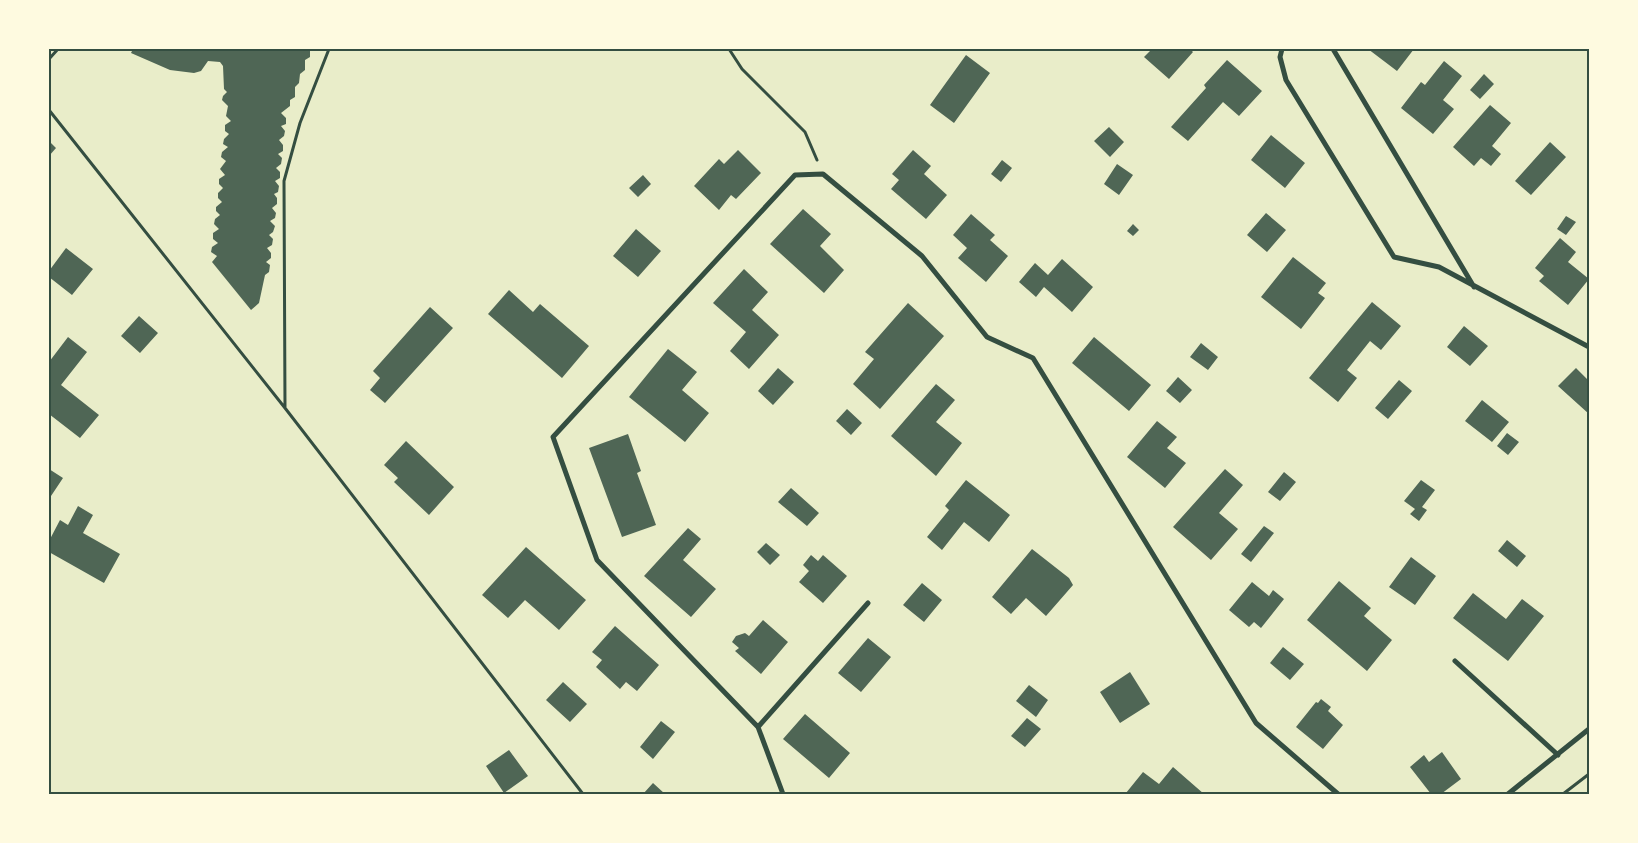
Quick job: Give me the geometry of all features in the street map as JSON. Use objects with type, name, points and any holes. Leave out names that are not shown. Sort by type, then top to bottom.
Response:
[{"type":"street","points":[[1282,49],[1280,57],[1286,80],[1394,257],[1439,267],[1474,288],[1589,347]]},
{"type":"street","points":[[1333,49],[1474,288]]},
{"type":"street","points":[[783,794],[758,727],[597,560],[553,437],[795,176],[823,174],[922,256],[987,337],[1033,358],[1256,723],[1338,794]]},
{"type":"street","points":[[758,727],[868,603]]},
{"type":"street","points":[[1455,661],[1558,755]]},
{"type":"street","points":[[1508,794],[1589,729]]},
{"type":"path","points":[[49,59],[58,49]]},
{"type":"path","points":[[285,408],[284,181],[300,123],[329,49]]},
{"type":"path","points":[[728,49],[742,69],[805,132],[823,174]]},
{"type":"path","points":[[49,110],[285,408],[583,794]]},
{"type":"path","points":[[1563,794],[1589,774]]},
{"type":"building","points":[[133,49],[310,49],[310,57],[305,60],[305,70],[300,74],[299,83],[295,87],[295,97],[290,100],[290,106],[281,113],[286,118],[286,124],[281,126],[285,131],[284,136],[279,140],[283,145],[283,151],[278,154],[282,158],[281,164],[276,168],[280,172],[280,178],[275,181],[279,186],[278,192],[274,194],[277,198],[277,204],[272,208],[276,213],[275,218],[270,221],[275,226],[273,232],[269,235],[273,239],[272,245],[267,248],[271,253],[271,258],[266,262],[270,265],[269,272],[265,275],[259,303],[251,310],[212,262],[217,256],[211,252],[212,247],[218,243],[213,239],[213,233],[219,229],[214,224],[215,219],[220,215],[216,211],[216,207],[222,202],[218,198],[218,193],[223,188],[219,184],[219,179],[225,175],[220,169],[226,161],[221,157],[222,152],[228,147],[223,144],[224,139],[229,134],[225,131],[225,125],[231,121],[226,116],[228,106],[222,100],[227,92],[224,89],[223,66],[220,62],[208,61],[201,71],[194,73],[170,70],[131,53]]},
{"type":"building","points":[[1152,49],[1190,49],[1193,52],[1169,79],[1144,57]]},
{"type":"building","points":[[1368,49],[1414,49],[1397,71]]},
{"type":"building","points":[[966,55],[990,73],[954,123],[930,105]]},
{"type":"building","points":[[1227,60],[1262,91],[1239,116],[1223,102],[1188,141],[1171,127],[1206,88],[1204,85]]},
{"type":"building","points":[[1444,61],[1462,76],[1443,100],[1454,109],[1433,134],[1401,108],[1421,82],[1425,85]]},
{"type":"building","points":[[1484,74],[1494,84],[1480,99],[1470,90]]},
{"type":"building","points":[[1490,105],[1511,123],[1492,146],[1501,154],[1491,166],[1481,158],[1474,166],[1453,147]]},
{"type":"building","points":[[1109,127],[1124,142],[1110,157],[1094,141]]},
{"type":"building","points":[[1271,135],[1305,163],[1285,188],[1251,160]]},
{"type":"building","points":[[49,141],[56,148],[49,156]]},
{"type":"building","points":[[1550,142],[1566,157],[1531,195],[1515,181]]},
{"type":"building","points":[[738,150],[761,173],[736,199],[731,195],[719,210],[694,186],[719,159],[724,164]]},
{"type":"building","points":[[913,150],[931,166],[924,174],[947,195],[926,219],[891,189],[899,180],[892,174]]},
{"type":"building","points":[[1002,160],[1012,168],[1001,182],[991,174]]},
{"type":"building","points":[[1117,164],[1133,175],[1119,195],[1104,184]]},
{"type":"building","points":[[643,175],[651,184],[638,197],[629,188]]},
{"type":"building","points":[[803,209],[831,234],[820,246],[844,270],[824,293],[770,244]]},
{"type":"building","points":[[1266,213],[1286,230],[1267,252],[1247,235]]},
{"type":"building","points":[[971,214],[995,235],[990,240],[1008,256],[986,282],[958,258],[967,248],[953,235]]},
{"type":"building","points":[[1566,216],[1576,222],[1566,235],[1557,229]]},
{"type":"building","points":[[1133,224],[1139,230],[1133,236],[1127,231]]},
{"type":"building","points":[[636,229],[661,251],[638,277],[613,256]]},
{"type":"building","points":[[1560,238],[1576,252],[1568,262],[1589,279],[1568,305],[1539,281],[1544,276],[1535,268]]},
{"type":"building","points":[[66,248],[93,269],[72,295],[49,277],[49,271]]},
{"type":"building","points":[[1293,257],[1326,283],[1318,293],[1325,298],[1301,329],[1261,297]]},
{"type":"building","points":[[1062,259],[1093,287],[1072,312],[1044,287],[1036,297],[1019,282],[1035,263],[1048,275]]},
{"type":"building","points":[[744,269],[768,292],[752,310],[779,335],[749,369],[730,351],[746,332],[713,303]]},
{"type":"building","points":[[509,290],[533,312],[540,304],[589,346],[562,378],[488,314]]},
{"type":"building","points":[[1372,302],[1401,326],[1381,350],[1370,341],[1347,370],[1357,378],[1338,402],[1309,378]]},
{"type":"building","points":[[908,303],[944,336],[880,409],[853,384],[874,359],[865,352]]},
{"type":"building","points":[[430,307],[453,328],[385,403],[370,390],[380,378],[373,371]]},
{"type":"building","points":[[139,316],[158,333],[140,353],[121,336]]},
{"type":"building","points":[[1464,326],[1488,346],[1470,366],[1447,347]]},
{"type":"building","points":[[68,337],[87,352],[61,385],[99,415],[80,438],[49,414],[49,362]]},
{"type":"building","points":[[1094,337],[1151,385],[1129,411],[1072,363]]},
{"type":"building","points":[[1201,343],[1218,357],[1208,370],[1190,357]]},
{"type":"building","points":[[668,349],[697,372],[682,390],[709,413],[685,442],[629,397]]},
{"type":"building","points":[[778,368],[794,382],[773,405],[758,391]]},
{"type":"building","points":[[1576,368],[1589,381],[1589,414],[1558,386]]},
{"type":"building","points":[[1178,377],[1192,390],[1180,403],[1166,391]]},
{"type":"building","points":[[1399,380],[1412,391],[1388,419],[1375,408]]},
{"type":"building","points":[[936,384],[955,400],[936,422],[962,443],[936,476],[891,436]]},
{"type":"building","points":[[1482,400],[1509,422],[1492,442],[1465,421]]},
{"type":"building","points":[[847,409],[862,423],[851,435],[836,421]]},
{"type":"building","points":[[1157,421],[1177,437],[1167,448],[1186,463],[1165,488],[1127,457]]},
{"type":"building","points":[[1507,433],[1519,442],[1508,455],[1497,446]]},
{"type":"building","points":[[628,434],[641,471],[637,473],[656,525],[622,537],[589,448]]},
{"type":"building","points":[[406,441],[454,487],[429,515],[394,482],[398,478],[384,465]]},
{"type":"building","points":[[49,469],[63,478],[49,499]]},
{"type":"building","points":[[1225,469],[1243,485],[1219,513],[1238,529],[1211,560],[1173,527]]},
{"type":"building","points":[[1284,472],[1296,482],[1280,501],[1268,492]]},
{"type":"building","points":[[966,480],[1010,515],[989,542],[964,522],[942,550],[927,537],[949,510],[945,506]]},
{"type":"building","points":[[1421,480],[1435,490],[1422,507],[1427,510],[1419,521],[1410,514],[1415,509],[1404,501]]},
{"type":"building","points":[[791,488],[819,513],[807,526],[778,502]]},
{"type":"building","points":[[78,506],[93,515],[83,533],[120,554],[104,583],[49,552],[49,541],[60,520],[68,525]]},
{"type":"building","points":[[1264,526],[1274,533],[1251,562],[1241,554]]},
{"type":"building","points":[[688,528],[701,539],[683,560],[716,589],[691,617],[644,576]]},
{"type":"building","points":[[1507,540],[1526,556],[1517,567],[1498,551]]},
{"type":"building","points":[[766,543],[780,555],[770,565],[757,552]]},
{"type":"building","points":[[526,547],[586,600],[559,630],[525,600],[508,618],[482,595]]},
{"type":"building","points":[[1032,549],[1069,578],[1073,585],[1046,616],[1026,598],[1011,614],[992,597]]},
{"type":"building","points":[[811,555],[818,561],[823,555],[847,576],[823,603],[799,582],[809,571],[803,565]]},
{"type":"building","points":[[1411,557],[1436,576],[1415,605],[1389,587]]},
{"type":"building","points":[[1339,581],[1371,608],[1364,616],[1392,640],[1367,671],[1307,620]]},
{"type":"building","points":[[1252,582],[1269,596],[1273,590],[1284,599],[1261,628],[1254,622],[1249,627],[1229,610]]},
{"type":"building","points":[[922,583],[942,600],[924,622],[903,605]]},
{"type":"building","points":[[1473,593],[1506,619],[1522,599],[1544,616],[1508,661],[1453,618]]},
{"type":"building","points":[[763,620],[788,642],[761,674],[735,651],[739,648],[732,642],[736,636],[745,633],[749,636]]},
{"type":"building","points":[[615,626],[659,665],[637,691],[626,682],[620,689],[596,667],[602,660],[592,652]]},
{"type":"building","points":[[868,638],[891,657],[861,692],[838,673]]},
{"type":"building","points":[[1283,647],[1304,664],[1290,680],[1270,663]]},
{"type":"building","points":[[1130,672],[1150,704],[1120,723],[1100,692]]},
{"type":"building","points":[[563,682],[587,704],[570,722],[546,700]]},
{"type":"building","points":[[1029,685],[1048,700],[1036,717],[1016,701]]},
{"type":"building","points":[[1321,699],[1331,707],[1328,711],[1343,725],[1323,749],[1296,727],[1316,702],[1318,703]]},
{"type":"building","points":[[805,714],[850,753],[829,778],[783,739]]},
{"type":"building","points":[[1027,718],[1041,729],[1025,747],[1011,736]]},
{"type":"building","points":[[661,721],[675,732],[653,759],[640,747]]},
{"type":"building","points":[[509,750],[528,776],[504,793],[486,766]]},
{"type":"building","points":[[1442,752],[1461,779],[1441,794],[1431,794],[1410,767],[1424,755],[1429,762]]},
{"type":"building","points":[[1173,767],[1204,794],[1126,793],[1143,772],[1159,784]]},
{"type":"building","points":[[653,783],[665,794],[643,794]]}]
